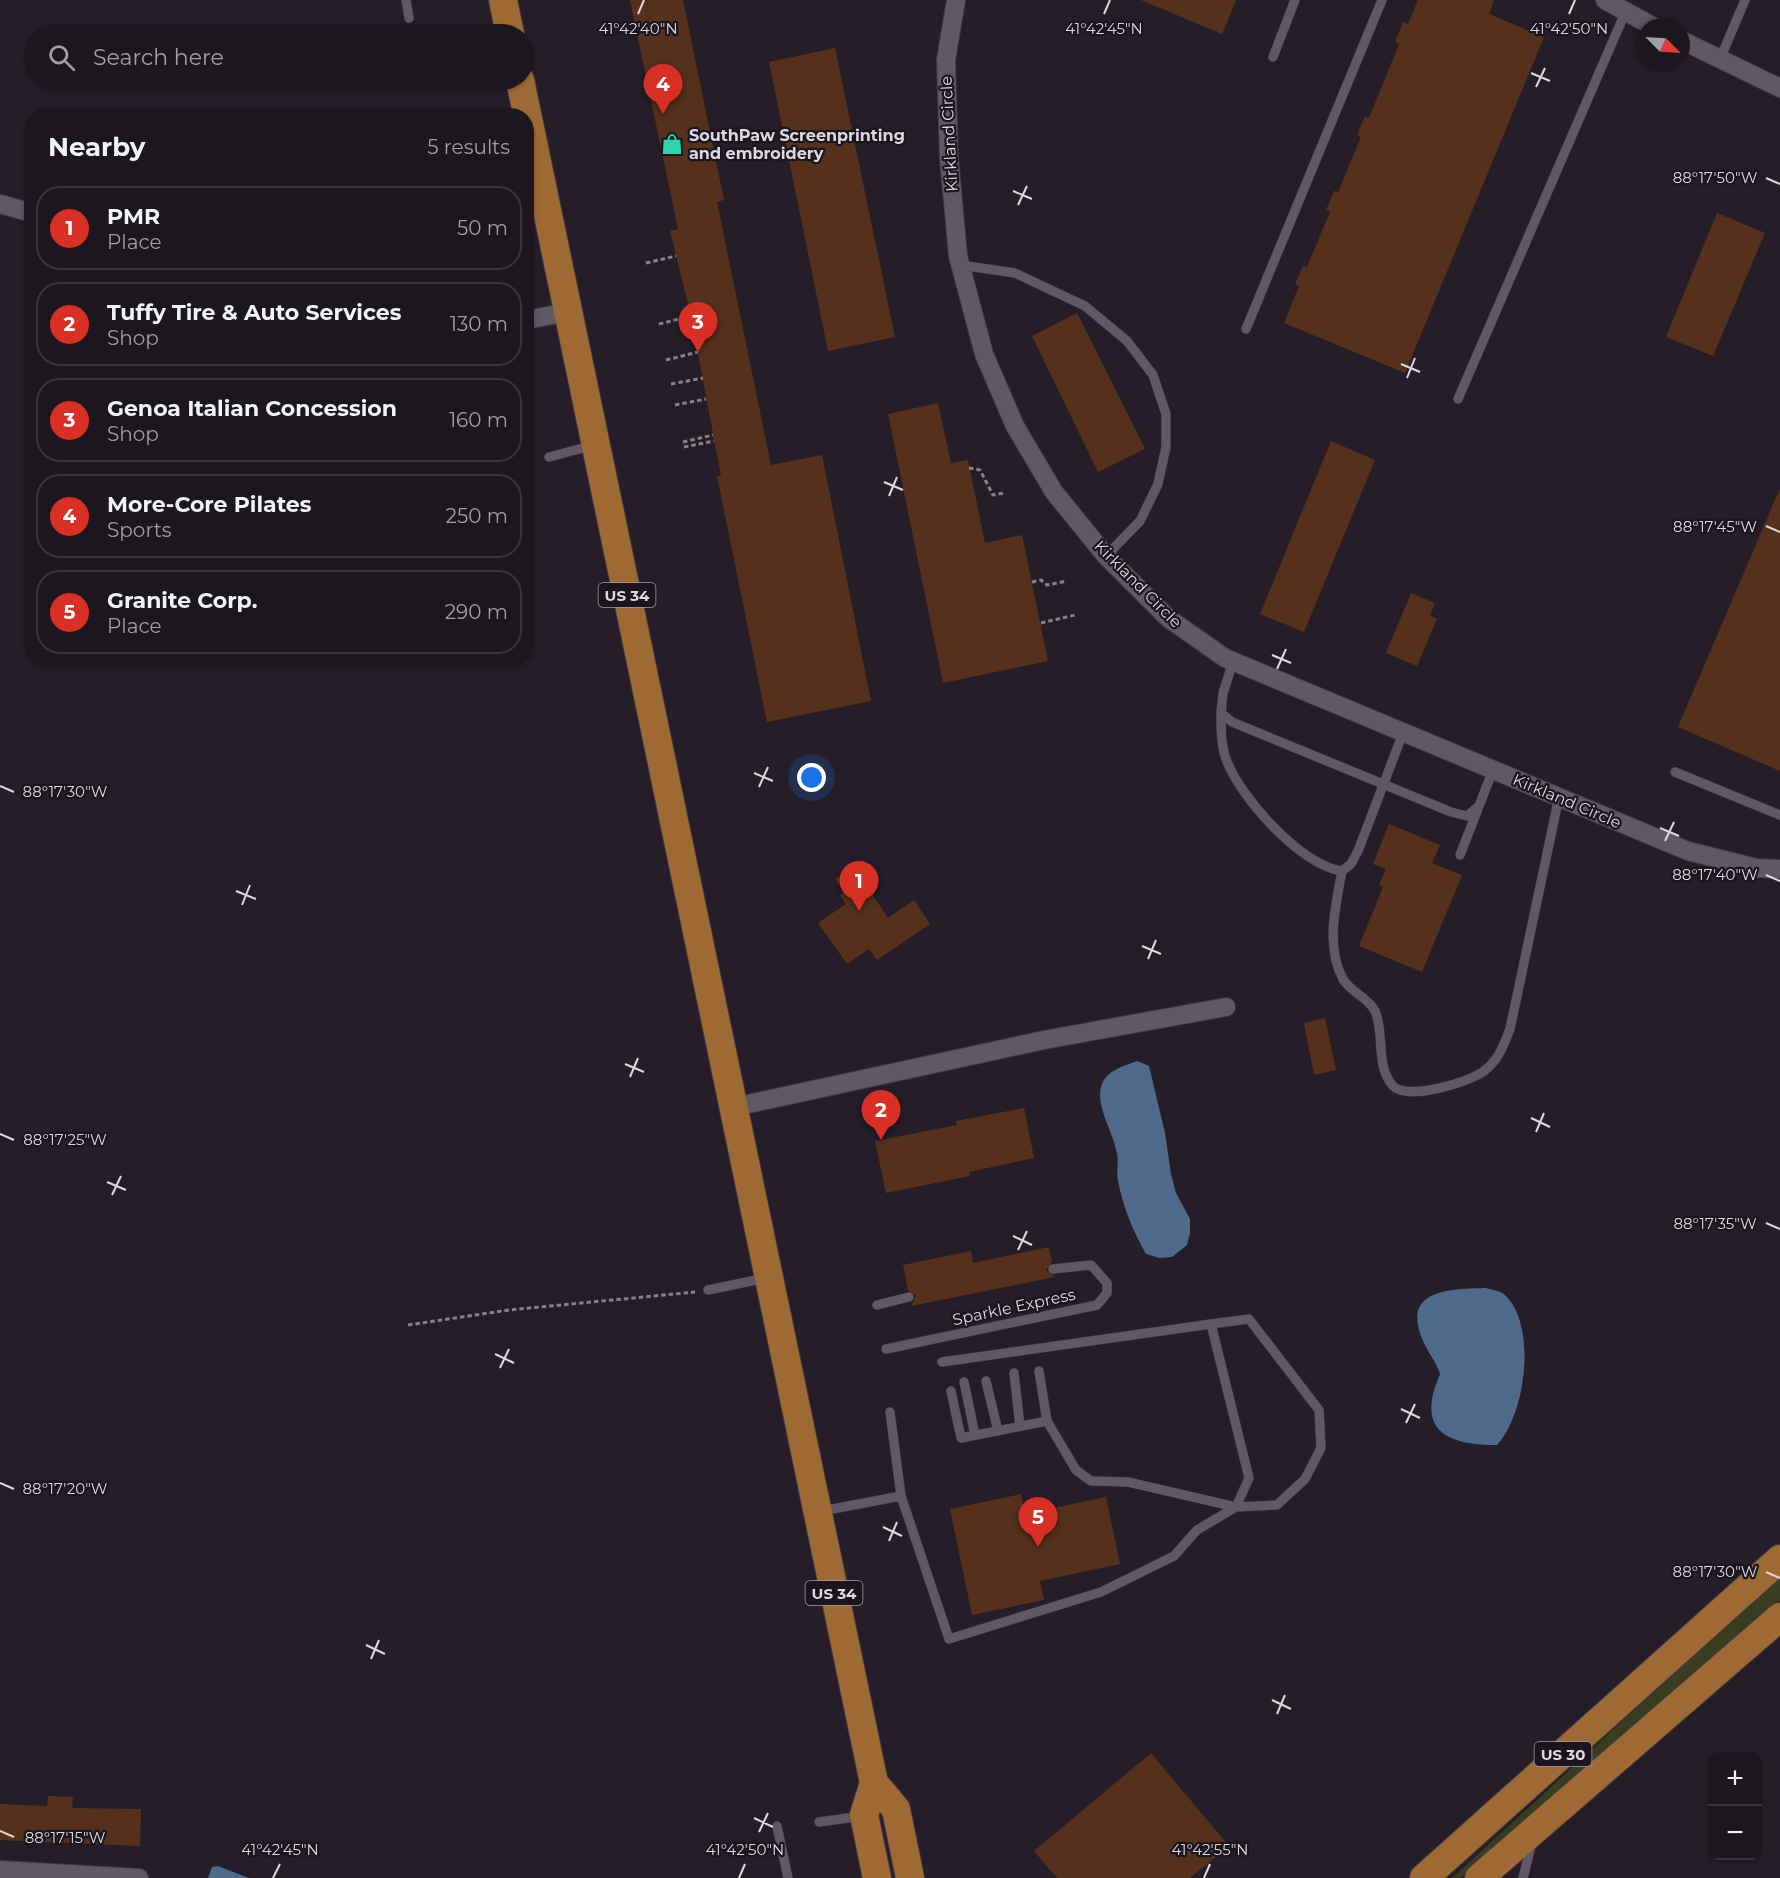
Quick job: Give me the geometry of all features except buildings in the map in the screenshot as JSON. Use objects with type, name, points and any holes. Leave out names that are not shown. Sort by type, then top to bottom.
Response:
[{"type":"main road","points":[[503,0],[508,24]]},
{"type":"main road","name":"US 34","points":[[521,90],[524,108]]},
{"type":"main road","name":"US 34","points":[[534,171],[568,312],[596,444],[874,1783],[896,1809],[910,1878]]},
{"type":"main road","name":"US 30","points":[[1424,1878],[1780,1559]]},
{"type":"main road","name":"US 30","points":[[1479,1878],[1780,1617]]},
{"type":"main road","name":"US 34","points":[[874,1783],[864,1815],[877,1878]]},
{"type":"street","name":"Kirkland Circle","points":[[956,0],[946,60],[949,158],[960,265],[984,354],[1015,426],[1054,492],[1106,556],[1168,618],[1233,662],[1688,851],[1756,868],[1780,869]]},
{"type":"street","points":[[1605,0],[1636,18]]},
{"type":"street","points":[[1690,44],[1780,88]]},
{"type":"street","points":[[0,204],[24,211]]},
{"type":"street","points":[[534,318],[568,312]]},
{"type":"street","points":[[734,1107],[1044,1040],[1226,1007]]},
{"type":"street","points":[[0,1870],[139,1878]]},
{"type":"lane","points":[[405,0],[409,18]]},
{"type":"lane","points":[[1273,57],[1295,0]]},
{"type":"lane","points":[[1246,329],[1382,0]]},
{"type":"lane","points":[[1720,59],[1745,0]]},
{"type":"lane","points":[[1458,399],[1625,13]]},
{"type":"lane","points":[[960,265],[1015,273],[1085,306],[1126,341],[1153,375],[1166,414],[1166,447],[1158,484],[1140,521],[1106,556]]},
{"type":"lane","points":[[549,457],[596,444]]},
{"type":"lane","points":[[1233,662],[1223,693],[1221,713],[1225,757],[1234,778],[1252,802],[1296,846],[1332,870],[1342,871]]},
{"type":"lane","points":[[1221,713],[1232,722],[1451,812],[1467,816],[1479,806]]},
{"type":"lane","points":[[1403,733],[1358,851],[1351,864],[1342,871],[1334,922],[1335,957],[1343,979],[1374,1009],[1383,1064],[1390,1082],[1396,1089],[1406,1092],[1456,1084],[1484,1072],[1499,1056],[1510,1029],[1559,798]]},
{"type":"lane","points":[[1460,855],[1493,770]]},
{"type":"lane","points":[[1675,772],[1780,815]]},
{"type":"lane","name":"Sparkle Express","points":[[885,1349],[1097,1305],[1107,1293],[1107,1282],[1091,1265],[1053,1269]]},
{"type":"lane","points":[[708,1290],[768,1278]]},
{"type":"lane","points":[[878,1305],[909,1297]]},
{"type":"lane","points":[[942,1362],[1249,1319],[1319,1410],[1321,1448],[1305,1479],[1277,1505],[1236,1507],[1128,1482],[1091,1481],[1076,1470],[1047,1421],[1039,1371]]},
{"type":"lane","points":[[890,1412],[901,1496],[949,1639],[1101,1592],[1174,1556],[1197,1530],[1236,1507],[1249,1478],[1212,1324]]},
{"type":"lane","points":[[1014,1373],[1020,1426]]},
{"type":"lane","points":[[986,1381],[998,1431]]},
{"type":"lane","points":[[964,1382],[975,1435]]},
{"type":"lane","points":[[951,1391],[961,1438],[1047,1421]]},
{"type":"lane","points":[[817,1512],[901,1496]]},
{"type":"lane","points":[[819,1822],[864,1815]]},
{"type":"lane","points":[[1523,1878],[1527,1854],[1541,1823]]},
{"type":"lane","points":[[777,1826],[788,1878]]},
{"type":"path","points":[[646,263],[676,256]]},
{"type":"path","points":[[659,324],[691,316]]},
{"type":"path","points":[[666,360],[698,352]]},
{"type":"path","points":[[671,384],[703,378]]},
{"type":"path","points":[[675,405],[706,399]]},
{"type":"path","points":[[683,442],[713,435]]},
{"type":"path","points":[[684,447],[714,441]]},
{"type":"path","points":[[969,468],[980,470],[993,495],[1004,493]]},
{"type":"path","points":[[1032,582],[1041,580],[1047,585],[1067,581]]},
{"type":"path","points":[[1041,623],[1075,615]]},
{"type":"path","points":[[408,1325],[509,1310],[708,1290]]},
{"type":"green space","points":[[1780,1576],[1780,1601],[1461,1878],[1452,1878]]},
{"type":"water","points":[[1137,1061],[1149,1066],[1176,1193],[1190,1219],[1187,1245],[1172,1257],[1159,1258],[1146,1254],[1137,1237],[1117,1178],[1118,1157],[1101,1103],[1101,1087],[1106,1077],[1115,1070]]},
{"type":"water","points":[[1486,1288],[1505,1295],[1516,1311],[1522,1330],[1524,1350],[1524,1372],[1515,1414],[1507,1432],[1497,1445],[1462,1442],[1449,1437],[1434,1421],[1431,1408],[1433,1393],[1440,1374],[1423,1341],[1417,1320],[1419,1308],[1425,1300],[1435,1294],[1460,1289]]},
{"type":"water","points":[[218,1866],[249,1878],[208,1878],[212,1867]]},
{"type":"place","name":"More-Core Pilates","points":[[663,114]]},
{"type":"place","name":"SouthPaw Screenprinting and embroidery","points":[[672,144]]},
{"type":"place","name":"Genoa Italian Concession","points":[[698,352]]},
{"type":"place","name":"PMR","points":[[859,911]]},
{"type":"place","name":"Tuffy Tire & Auto Services","points":[[881,1140]]},
{"type":"place","name":"Granite Corp.","points":[[1038,1547]]}]
